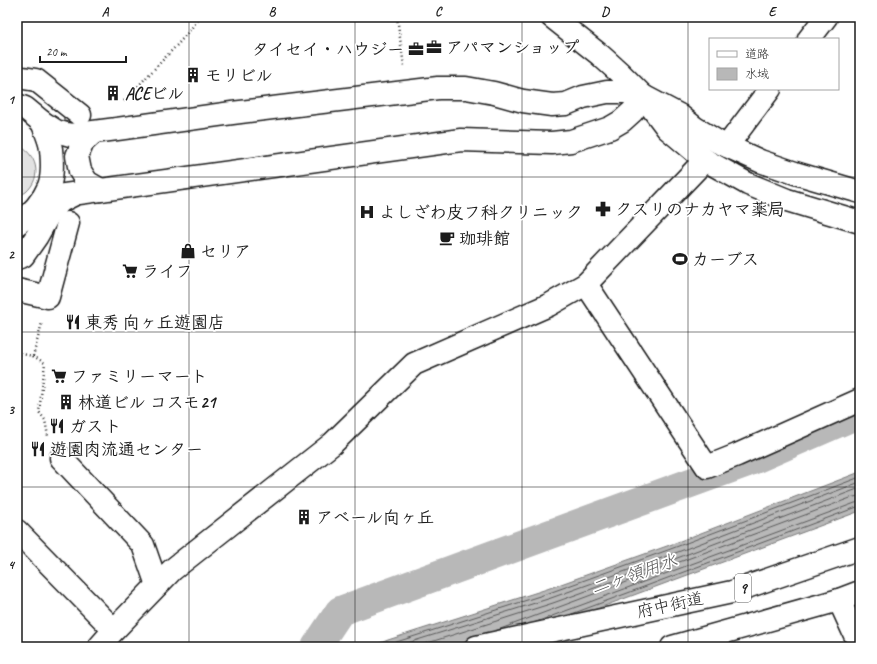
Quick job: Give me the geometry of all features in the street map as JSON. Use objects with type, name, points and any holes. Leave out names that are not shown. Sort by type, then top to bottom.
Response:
[{"type":"street","points":[[552,17],[620,73],[643,96],[667,128],[705,160],[748,184],[787,200],[860,222]]},
{"type":"street","points":[[810,38],[826,17]]},
{"type":"street","points":[[17,77],[36,80],[80,115]]},
{"type":"street","points":[[17,105],[24,108],[56,131],[70,135],[232,113],[438,88],[466,88],[494,93],[523,102],[552,105],[566,104],[608,92],[625,92],[643,96],[679,115],[718,142],[767,164],[860,192]]},
{"type":"street","points":[[727,146],[769,90]]},
{"type":"street","points":[[43,198],[461,140],[552,143],[571,141],[610,128],[622,121],[633,110],[643,96]]},
{"type":"street","points":[[17,224],[26,218],[43,198],[49,185],[52,166],[51,147],[42,122]]},
{"type":"street","points":[[93,133],[83,142],[77,156],[80,171],[87,182],[101,190]]},
{"type":"street","points":[[99,647],[172,570],[332,444],[414,364],[549,305],[586,284],[705,160]]},
{"type":"street","points":[[17,258],[22,256],[37,236],[51,211],[62,201],[78,193]]},
{"type":"street","points":[[17,290],[48,297],[68,223]]},
{"type":"street","points":[[586,284],[707,467],[860,400]]},
{"type":"street","points":[[61,458],[143,545],[157,585]]},
{"type":"street","points":[[17,531],[114,630]]},
{"type":"street","name":"府中街道","points":[[476,647],[732,592],[860,548]]},
{"type":"street","points":[[672,647],[839,600],[860,592]]},
{"type":"street","points":[[839,600],[860,646]]},
{"type":"path","points":[[122,104],[201,17]]},
{"type":"path","points":[[397,17],[404,70]]},
{"type":"path","points":[[33,356],[48,297]]},
{"type":"path","points":[[17,353],[33,356],[45,363],[39,412],[45,420],[50,446],[61,458]]},
{"type":"shaded area","points":[[17,145],[24,149],[33,159],[36,173],[35,179],[31,186],[26,192],[17,196]]},
{"type":"water","name":"二ヶ領用水","points":[[860,472],[860,511],[494,647],[370,647],[547,589],[667,546]]},
{"type":"waterway","points":[[316,647],[340,611],[745,463],[860,413]]},
{"type":"place","name":"アパマンショップ","points":[[434,47]]},
{"type":"place","name":"タイセイ・ハウジー","points":[[416,49]]},
{"type":"place","name":"モリビル","points":[[193,75]]},
{"type":"place","name":"ACEビル","points":[[113,93]]},
{"type":"place","name":"クスリのナカヤマ薬局","points":[[603,209]]},
{"type":"place","name":"よしざわ皮フ科クリニック","points":[[367,212]]},
{"type":"place","name":"珈琲館","points":[[447,238]]},
{"type":"place","name":"セリア","points":[[188,251]]},
{"type":"place","name":"カーブス","points":[[680,259]]},
{"type":"place","name":"ライフ","points":[[130,271]]},
{"type":"place","name":"東秀 向ヶ丘遊園店","points":[[73,322]]},
{"type":"place","name":"ファミリーマート","points":[[59,376]]},
{"type":"place","name":"林道ビル コスモ21","points":[[66,402]]},
{"type":"place","name":"ガスト","points":[[57,426]]},
{"type":"place","name":"遊園肉流通センター","points":[[38,449]]},
{"type":"place","name":"アベール向ヶ丘","points":[[304,517]]}]
